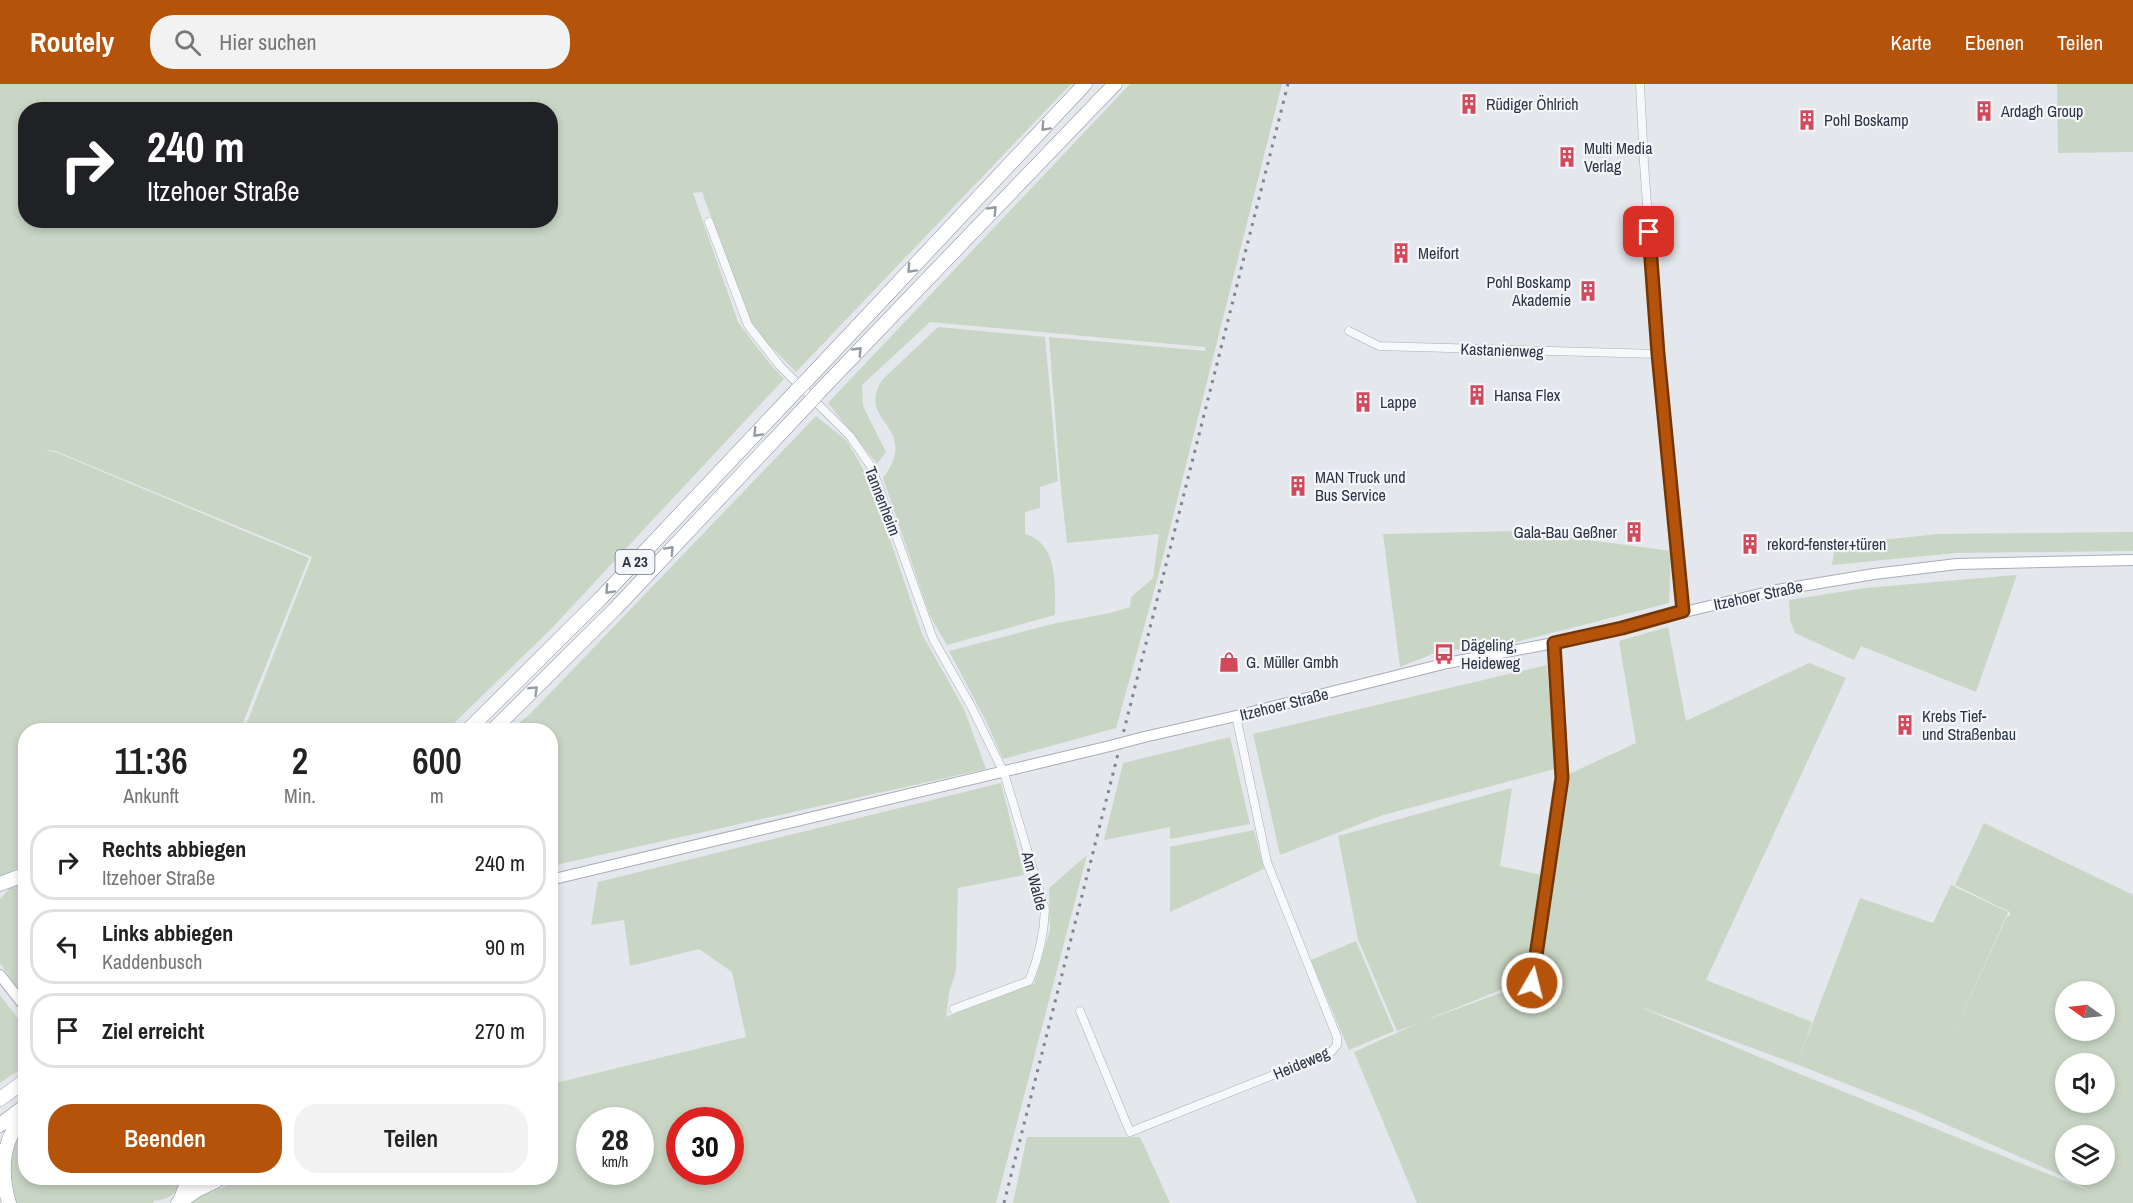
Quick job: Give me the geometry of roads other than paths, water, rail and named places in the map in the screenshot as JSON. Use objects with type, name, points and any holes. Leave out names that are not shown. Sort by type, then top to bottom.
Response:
[{"type":"highway","name":"A 23","points":[[475,723],[601,598],[1085,84]]},
{"type":"highway","name":"A 23","points":[[500,723],[615,609],[814,397],[1115,84]]},
{"type":"highway","points":[[3,886],[18,878]]},
{"type":"highway","points":[[0,1099],[18,1086]]},
{"type":"highway","points":[[0,1125],[18,1112]]},
{"type":"highway","points":[[9,1203],[2,1188],[0,1161],[8,1137],[18,1125]]},
{"type":"highway","points":[[179,1202],[186,1185]]},
{"type":"highway","points":[[179,1202],[208,1185]]},
{"type":"main road","name":"Itzehoer Straße","points":[[558,878],[1004,773],[1447,663],[1622,628],[1683,611],[1777,590],[1886,572],[1957,564],[2133,560]]},
{"type":"main road","points":[[0,975],[18,998]]},
{"type":"street","points":[[1640,84],[1658,354],[1683,611]]},
{"type":"street","name":"Tannenheim","points":[[708,222],[753,333],[780,366],[850,436],[872,468],[933,639],[971,706],[1004,773]]},
{"type":"street","name":"Kastanienweg","points":[[1349,331],[1379,346],[1658,354]]},
{"type":"street","points":[[1532,983],[1562,778],[1554,643]]},
{"type":"street","name":"Heideweg","points":[[1080,1011],[1130,1132],[1331,1052],[1337,1045],[1337,1037],[1267,862],[1236,716]]},
{"type":"street","name":"Am Walde","points":[[954,1009],[1029,981],[1040,956],[1045,909],[1004,773]]},
{"type":"railway","points":[[1004,1203],[1288,84]]},
{"type":"place","name":"Rüdiger Öhlrich","points":[[1469,104]]},
{"type":"place","name":"Ardagh Group","points":[[1984,111]]},
{"type":"place","name":"Pohl Boskamp","points":[[1807,120]]},
{"type":"place","name":"Multi Media Verlag","points":[[1567,157]]},
{"type":"place","name":"Meifort","points":[[1401,253]]},
{"type":"place","name":"Pohl Boskamp Akademie","points":[[1588,291]]},
{"type":"place","name":"Hansa Flex","points":[[1477,395]]},
{"type":"place","name":"Lappe","points":[[1363,402]]},
{"type":"place","name":"MAN Truck und Bus Service","points":[[1298,486]]},
{"type":"place","name":"Gala-Bau Geßner","points":[[1634,532]]},
{"type":"place","name":"rekord-fenster+türen","points":[[1750,544]]},
{"type":"place","name":"Dägeling, Heideweg","points":[[1444,654]]},
{"type":"place","name":"G. Müller Gmbh","points":[[1229,662]]},
{"type":"place","name":"Krebs Tief- und Straßenbau","points":[[1905,725]]}]
